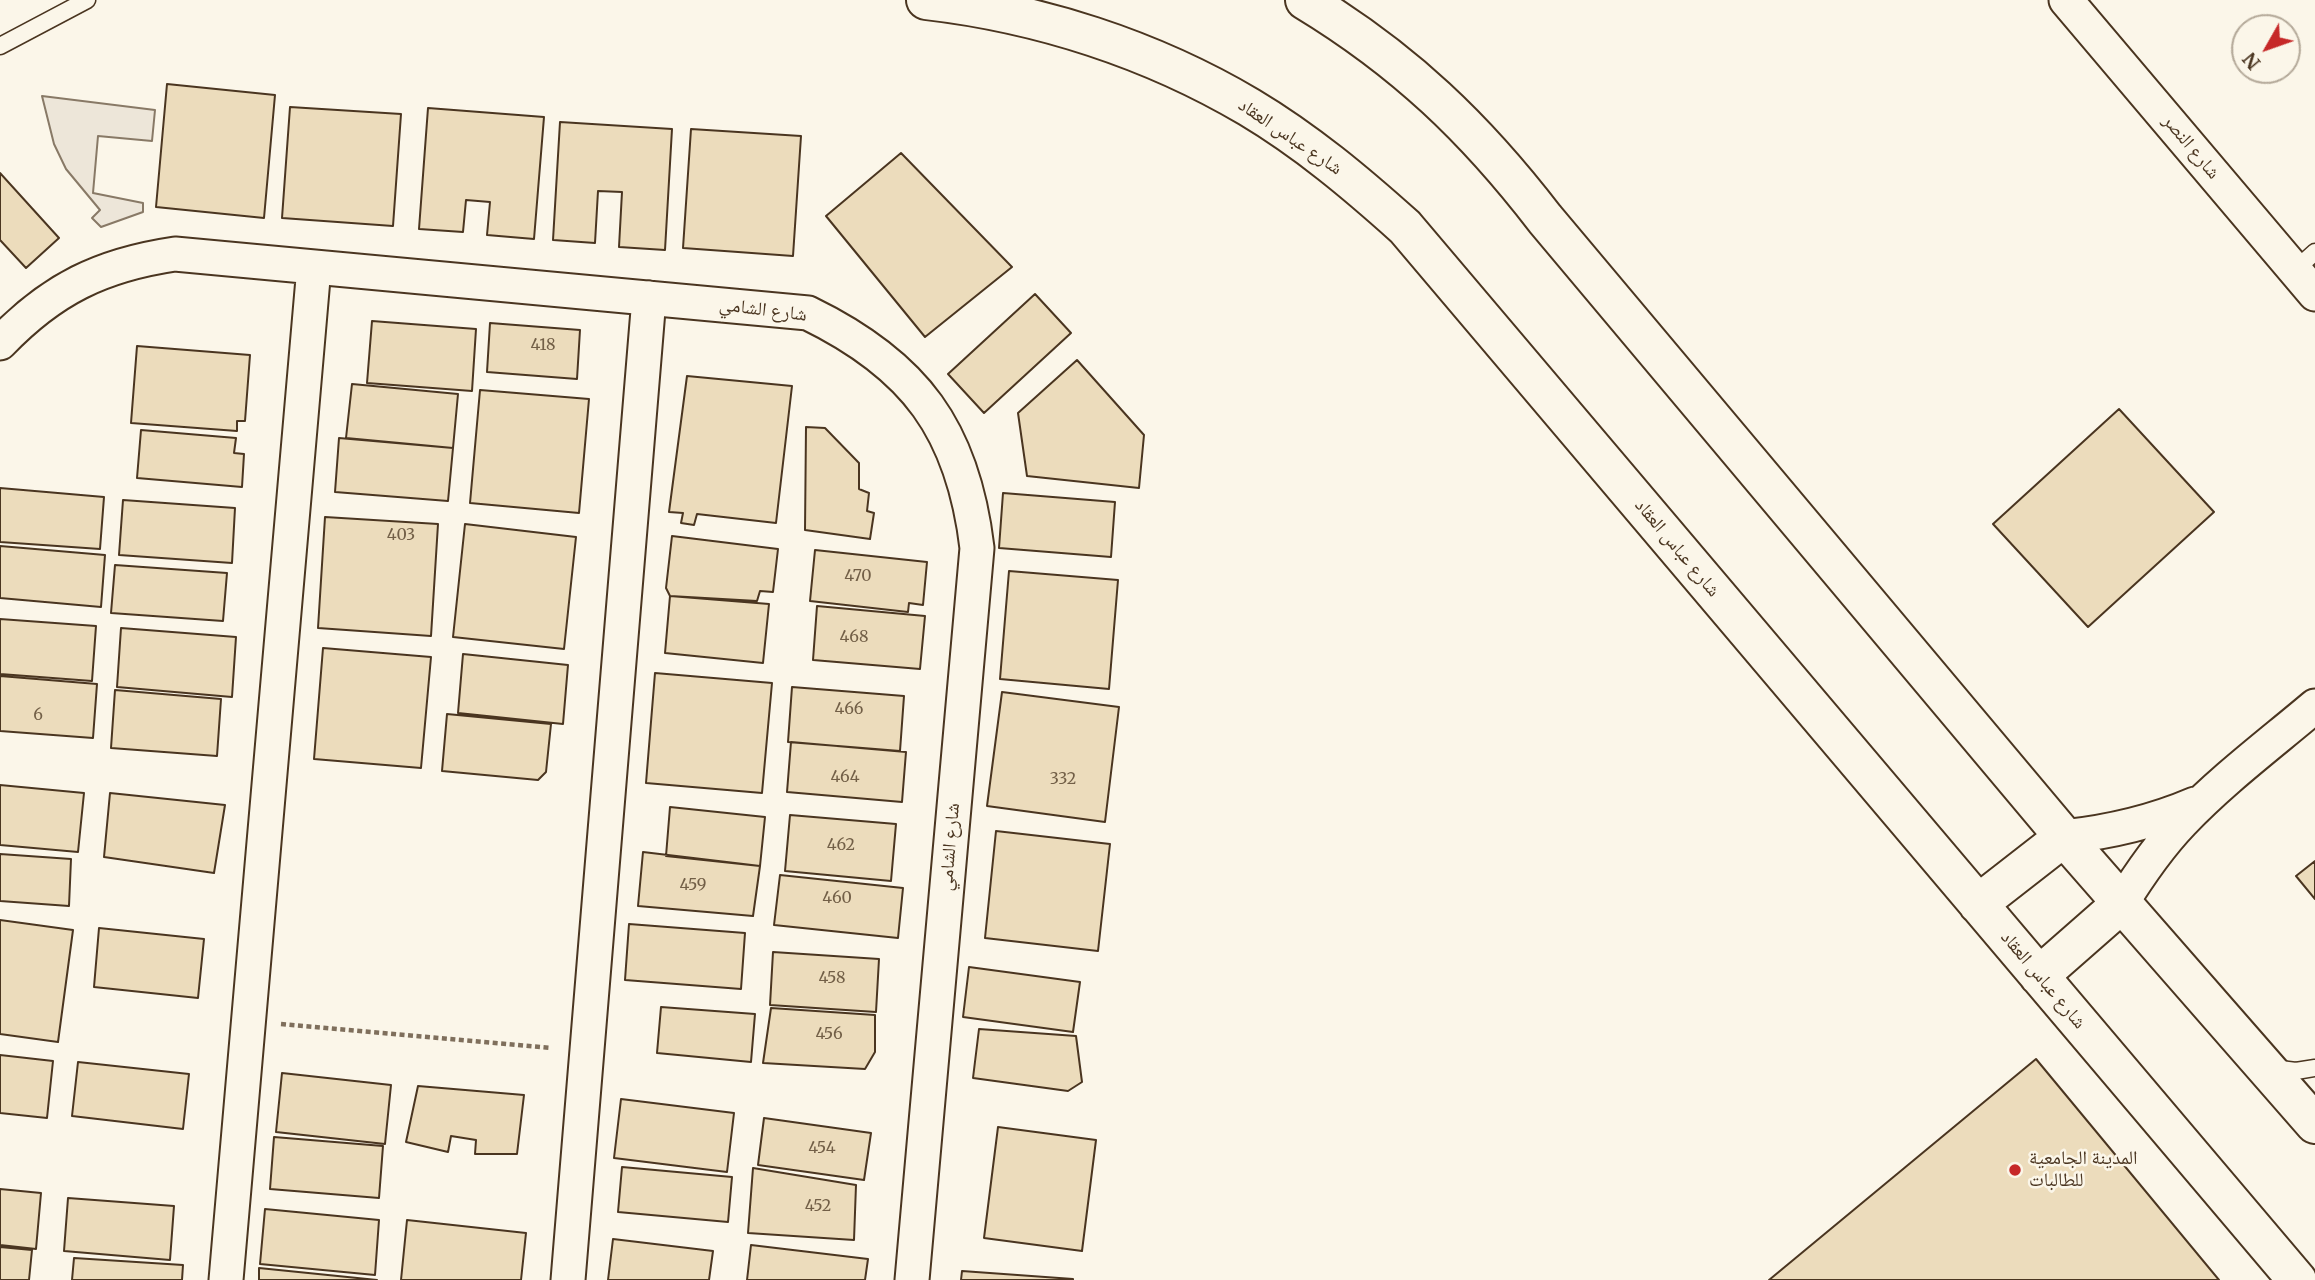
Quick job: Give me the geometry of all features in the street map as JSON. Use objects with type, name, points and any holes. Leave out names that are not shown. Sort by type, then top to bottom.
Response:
[{"type":"street","name":"شارع عباس العقاد","points":[[926,0],[1015,14],[1073,30],[1129,49],[1189,75],[1248,106],[1303,143],[1356,182],[1405,227],[2297,1280]]},
{"type":"street","points":[[1305,0],[1387,55],[1431,91],[1511,174],[1545,219],[2064,837],[2315,1124]]},
{"type":"street","name":"شارع النصر","points":[[2067,0],[2308,272]]},
{"type":"street","name":"شارع الشامي","points":[[0,343],[24,318],[79,281],[110,268],[175,254],[808,313],[843,330],[876,351],[905,378],[949,441],[963,475],[977,548],[912,1280]]},
{"type":"street","points":[[226,1280],[314,267]]},
{"type":"street","points":[[568,1280],[649,298]]},
{"type":"street","points":[[2039,976],[2122,904],[2159,849],[2204,800],[2315,706]]},
{"type":"street","points":[[1978,904],[2064,837],[2136,826],[2204,800]]},
{"type":"lane","points":[[0,46],[88,0]]},
{"type":"lane","points":[[2265,1066],[2296,1071],[2315,1068]]},
{"type":"path","points":[[249,1021],[587,1051]]},
{"type":"shaded area","points":[[42,96],[155,110],[152,141],[98,136],[93,193],[143,203],[143,212],[101,227],[92,218],[100,210],[66,169],[54,144]]},
{"type":"building","points":[[167,84],[275,95],[264,218],[156,207]]},
{"type":"building","points":[[290,107],[401,114],[393,226],[282,218]]},
{"type":"building","points":[[428,108],[544,117],[534,239],[487,235],[490,202],[466,200],[463,232],[419,229]]},
{"type":"building","points":[[560,122],[672,129],[665,250],[619,247],[622,192],[598,191],[595,243],[553,240]]},
{"type":"building","points":[[691,129],[801,136],[793,256],[683,248]]},
{"type":"building","points":[[901,153],[1012,267],[925,337],[826,216]]},
{"type":"building","points":[[0,173],[59,238],[26,268],[0,240]]},
{"type":"building","points":[[1035,294],[1071,333],[984,413],[948,374]]},
{"type":"building","points":[[372,321],[476,329],[472,391],[367,383]]},
{"type":"building","points":[[490,323],[580,330],[577,379],[487,372]]},
{"type":"building","points":[[137,346],[250,355],[245,421],[237,421],[237,431],[131,423]]},
{"type":"building","points":[[1077,360],[1144,435],[1139,488],[1027,476],[1018,413]]},
{"type":"building","points":[[687,376],[792,386],[776,523],[697,514],[694,525],[681,523],[683,513],[669,512]]},
{"type":"building","points":[[352,384],[458,394],[453,448],[346,438]]},
{"type":"building","points":[[480,390],[589,399],[579,513],[470,503]]},
{"type":"building","points":[[2119,409],[2214,512],[2088,627],[1993,524]]},
{"type":"building","points":[[806,427],[825,428],[859,463],[859,489],[869,493],[867,511],[874,513],[870,539],[805,530]]},
{"type":"building","points":[[141,430],[236,438],[234,453],[244,454],[242,487],[137,478]]},
{"type":"building","points":[[339,438],[453,448],[448,501],[335,492]]},
{"type":"building","points":[[0,488],[104,497],[100,549],[0,542]]},
{"type":"building","points":[[1003,493],[1115,502],[1111,557],[999,548]]},
{"type":"building","points":[[123,500],[235,508],[232,563],[119,555]]},
{"type":"building","points":[[325,517],[438,524],[431,636],[318,628]]},
{"type":"building","points":[[465,524],[576,537],[564,649],[453,637]]},
{"type":"building","points":[[672,536],[778,549],[773,592],[760,591],[757,601],[670,596],[666,588]]},
{"type":"building","points":[[0,546],[105,555],[101,607],[0,598]]},
{"type":"building","points":[[815,550],[927,562],[923,605],[909,603],[908,612],[810,601]]},
{"type":"building","points":[[115,565],[227,573],[223,621],[111,613]]},
{"type":"building","points":[[1009,571],[1118,580],[1109,689],[1000,679]]},
{"type":"building","points":[[670,596],[769,604],[763,663],[665,653]]},
{"type":"building","points":[[817,606],[925,616],[920,669],[813,660]]},
{"type":"building","points":[[0,619],[96,626],[92,681],[0,674]]},
{"type":"building","points":[[121,628],[236,637],[232,697],[117,687]]},
{"type":"building","points":[[323,648],[431,657],[421,768],[314,759]]},
{"type":"building","points":[[463,654],[568,665],[563,724],[458,713]]},
{"type":"building","points":[[655,673],[772,683],[762,793],[646,783]]},
{"type":"building","points":[[0,676],[97,684],[93,738],[0,731]]},
{"type":"building","points":[[792,687],[904,696],[900,751],[788,742]]},
{"type":"building","points":[[115,690],[221,699],[217,756],[111,748]]},
{"type":"building","points":[[1002,692],[1119,707],[1105,822],[987,806]]},
{"type":"building","points":[[447,714],[551,724],[546,772],[538,780],[442,771]]},
{"type":"building","points":[[791,742],[906,752],[902,802],[787,792]]},
{"type":"building","points":[[0,785],[84,793],[78,852],[0,845]]},
{"type":"building","points":[[110,793],[225,805],[214,873],[104,857]]},
{"type":"building","points":[[670,807],[765,817],[760,866],[666,856]]},
{"type":"building","points":[[790,815],[896,824],[891,881],[785,871]]},
{"type":"building","points":[[996,831],[1110,844],[1098,951],[985,938]]},
{"type":"building","points":[[643,852],[760,866],[753,916],[638,906]]},
{"type":"building","points":[[0,854],[71,859],[69,906],[0,901]]},
{"type":"building","points":[[2315,861],[2315,899],[2296,876]]},
{"type":"building","points":[[780,875],[903,888],[898,938],[774,925]]},
{"type":"building","points":[[0,920],[73,930],[58,1042],[0,1034]]},
{"type":"building","points":[[629,924],[745,933],[741,989],[625,980]]},
{"type":"building","points":[[99,928],[204,939],[198,998],[94,987]]},
{"type":"building","points":[[773,952],[879,959],[876,1012],[770,1005]]},
{"type":"building","points":[[969,967],[1080,982],[1073,1032],[963,1017]]},
{"type":"building","points":[[661,1007],[755,1014],[751,1062],[657,1053]]},
{"type":"building","points":[[771,1008],[875,1015],[875,1052],[865,1069],[763,1063]]},
{"type":"building","points":[[979,1029],[1076,1036],[1082,1082],[1068,1091],[973,1078]]},
{"type":"building","points":[[0,1055],[53,1061],[47,1118],[0,1113]]},
{"type":"building","name":"المدينة الجامعية للطالبات","points":[[2036,1059],[2219,1280],[1769,1280]]},
{"type":"building","points":[[78,1062],[189,1074],[183,1129],[72,1116]]},
{"type":"building","points":[[282,1073],[391,1085],[385,1144],[276,1132]]},
{"type":"building","points":[[418,1086],[524,1095],[517,1154],[475,1154],[476,1140],[451,1136],[448,1152],[406,1142]]},
{"type":"building","points":[[621,1099],[734,1113],[727,1172],[614,1158]]},
{"type":"building","points":[[764,1118],[871,1133],[864,1180],[758,1165]]},
{"type":"building","points":[[998,1127],[1096,1140],[1082,1251],[984,1238]]},
{"type":"building","points":[[274,1137],[383,1146],[379,1198],[270,1189]]},
{"type":"building","points":[[622,1167],[732,1177],[728,1222],[618,1212]]},
{"type":"building","points":[[753,1168],[856,1185],[854,1240],[748,1233]]},
{"type":"building","points":[[0,1189],[41,1193],[36,1249],[0,1245]]},
{"type":"building","points":[[68,1198],[174,1206],[170,1260],[64,1251]]},
{"type":"building","points":[[265,1209],[379,1220],[375,1275],[260,1264]]},
{"type":"building","points":[[407,1220],[526,1233],[521,1280],[401,1280]]},
{"type":"building","points":[[613,1239],[713,1251],[709,1280],[608,1280]]},
{"type":"building","points":[[751,1245],[868,1259],[865,1280],[747,1280]]},
{"type":"building","points":[[0,1247],[32,1250],[29,1280],[0,1280]]},
{"type":"building","points":[[74,1258],[183,1265],[182,1280],[72,1280]]},
{"type":"building","points":[[259,1268],[377,1280],[259,1280]]},
{"type":"building","points":[[962,1271],[1073,1279],[1073,1280],[961,1280]]},
{"type":"place","name":"المدينة الجامعية للطالبات","points":[[2015,1170]]}]
